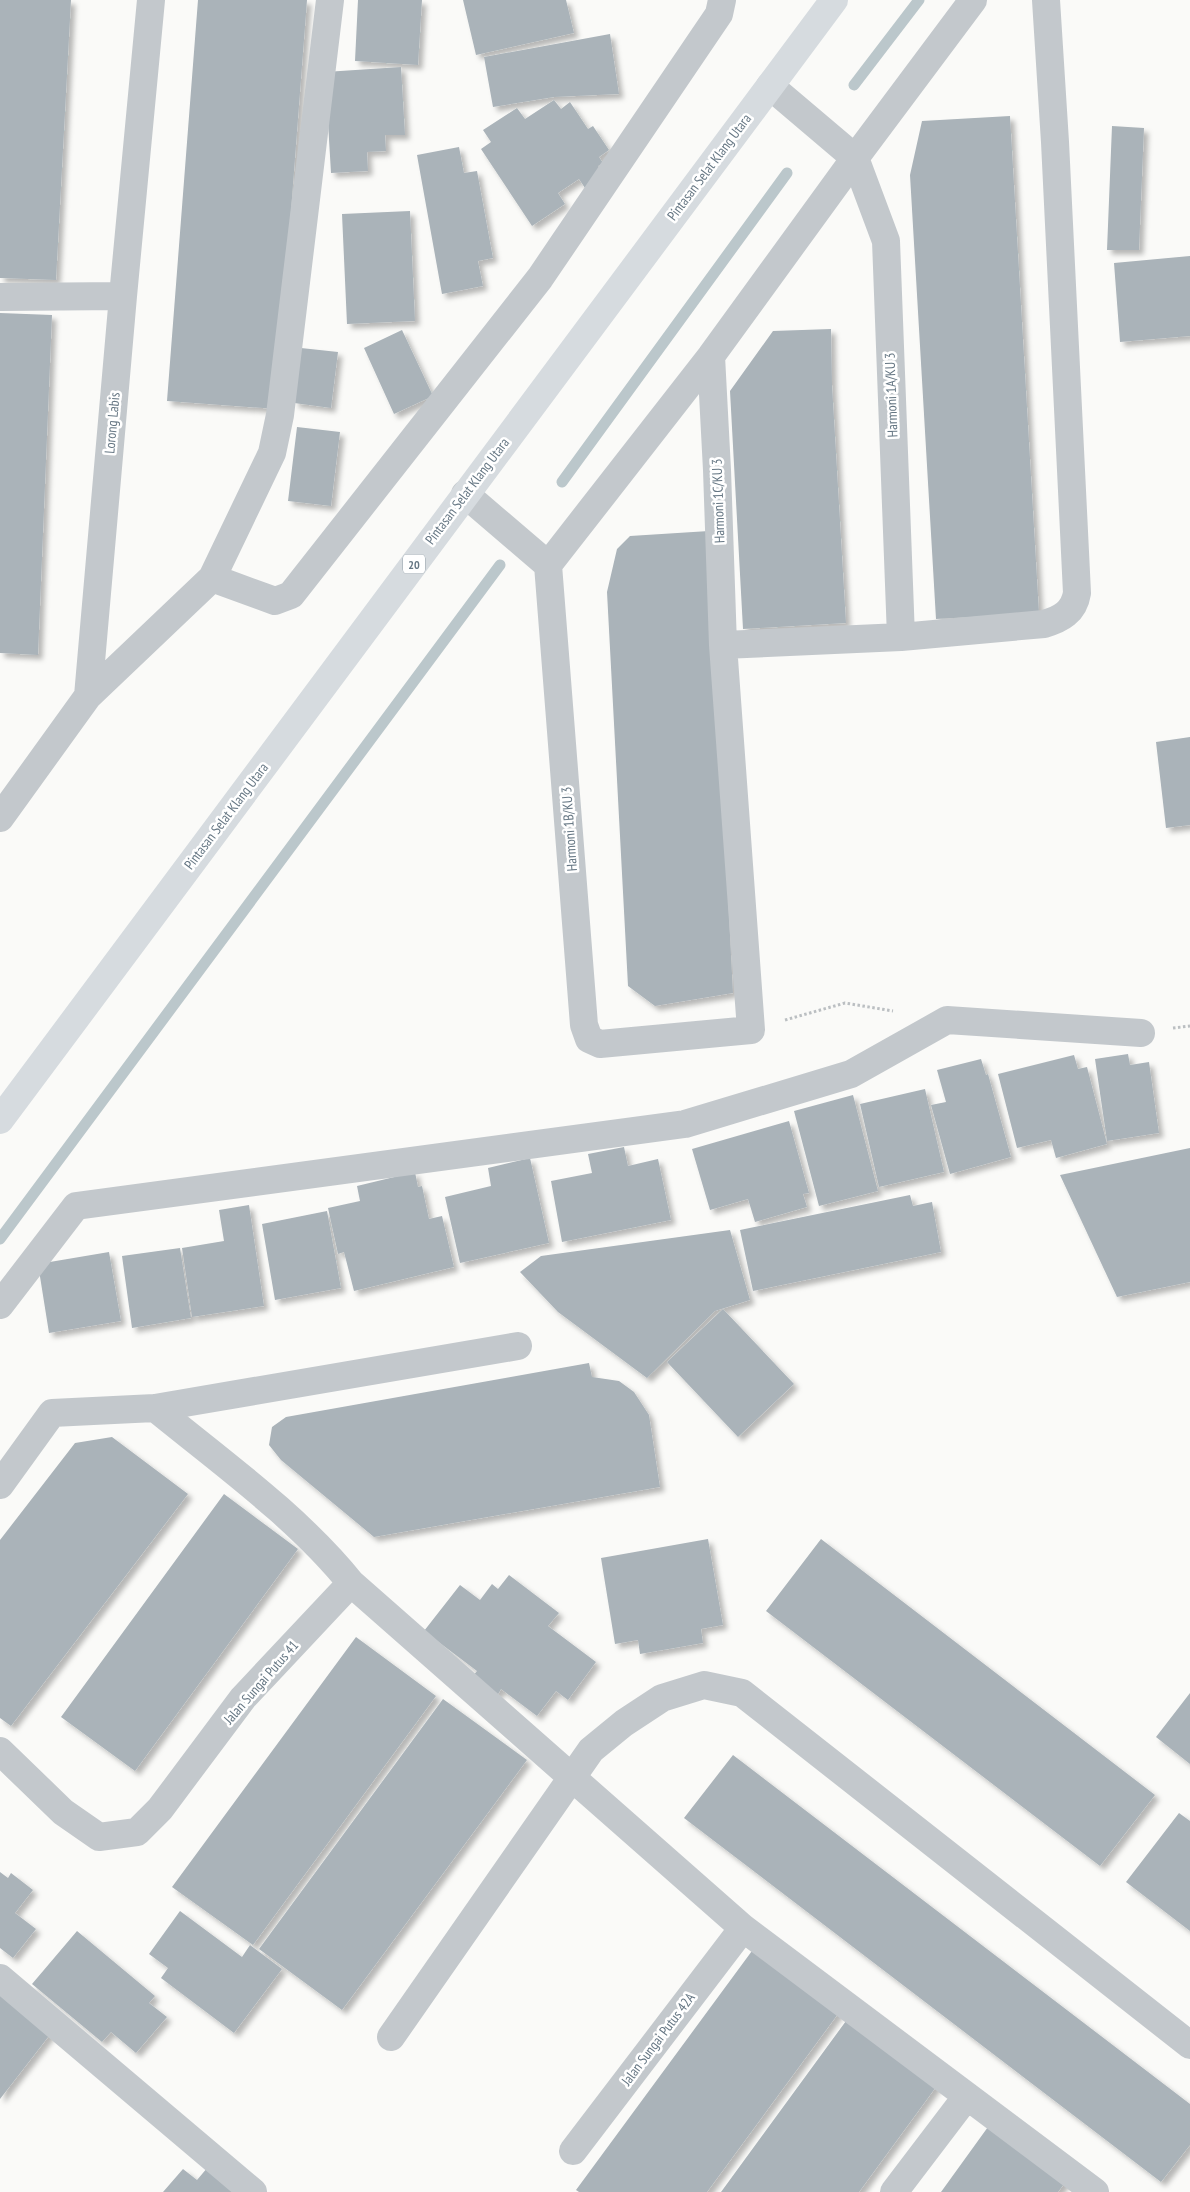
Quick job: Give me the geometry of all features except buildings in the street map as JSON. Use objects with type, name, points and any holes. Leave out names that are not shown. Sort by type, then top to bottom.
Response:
[{"type":"highway","name":"Pintasan Selat Klang Utara","points":[[0,1120],[831,3]]},
{"type":"street","name":"Lorong Labis","points":[[88,696],[151,0]]},
{"type":"street","points":[[0,818],[88,696],[212,578],[272,453],[283,387],[330,0]]},
{"type":"street","points":[[212,578],[275,601],[292,595],[540,278],[719,14],[722,0]]},
{"type":"street","points":[[465,494],[548,565],[711,356],[973,0]]},
{"type":"street","points":[[723,645],[901,637],[1044,624],[1057,620],[1076,603],[1056,152],[1046,0]]},
{"type":"street","points":[[770,86],[855,158]]},
{"type":"street","name":"Harmoni 1A/KU 3","points":[[855,158],[886,241],[901,637]]},
{"type":"street","points":[[0,297],[123,296]]},
{"type":"street","name":"Harmoni 1C/KU 3","points":[[711,356],[723,645],[751,1030]]},
{"type":"street","name":"Harmoni 1B/KU 3","points":[[548,565],[584,1025],[589,1039],[600,1044],[751,1030]]},
{"type":"street","points":[[0,1305],[76,1206],[685,1124],[851,1074],[948,1020],[1141,1033]]},
{"type":"street","points":[[0,1486],[52,1413],[155,1408],[518,1346]]},
{"type":"street","points":[[155,1408],[238,1475],[328,1554],[351,1583],[743,1928],[1095,2192]]},
{"type":"street","name":"Jalan Sungai Putus 41","points":[[0,1751],[63,1812],[99,1838],[137,1832],[160,1809],[243,1698],[351,1583]]},
{"type":"street","points":[[391,2037],[591,1750],[624,1723],[662,1698],[704,1684],[742,1693],[1190,2045]]},
{"type":"street","name":"Jalan Sungai Putus 42A","points":[[573,2151],[743,1928]]},
{"type":"street","points":[[0,1978],[253,2192]]},
{"type":"street","points":[[894,2192],[967,2096]]},
{"type":"path","points":[[751,1030],[845,1003],[948,1020]]},
{"type":"waterway","points":[[854,85],[919,0]]},
{"type":"waterway","points":[[562,482],[787,173]]},
{"type":"waterway","points":[[0,1239],[500,565]]}]
